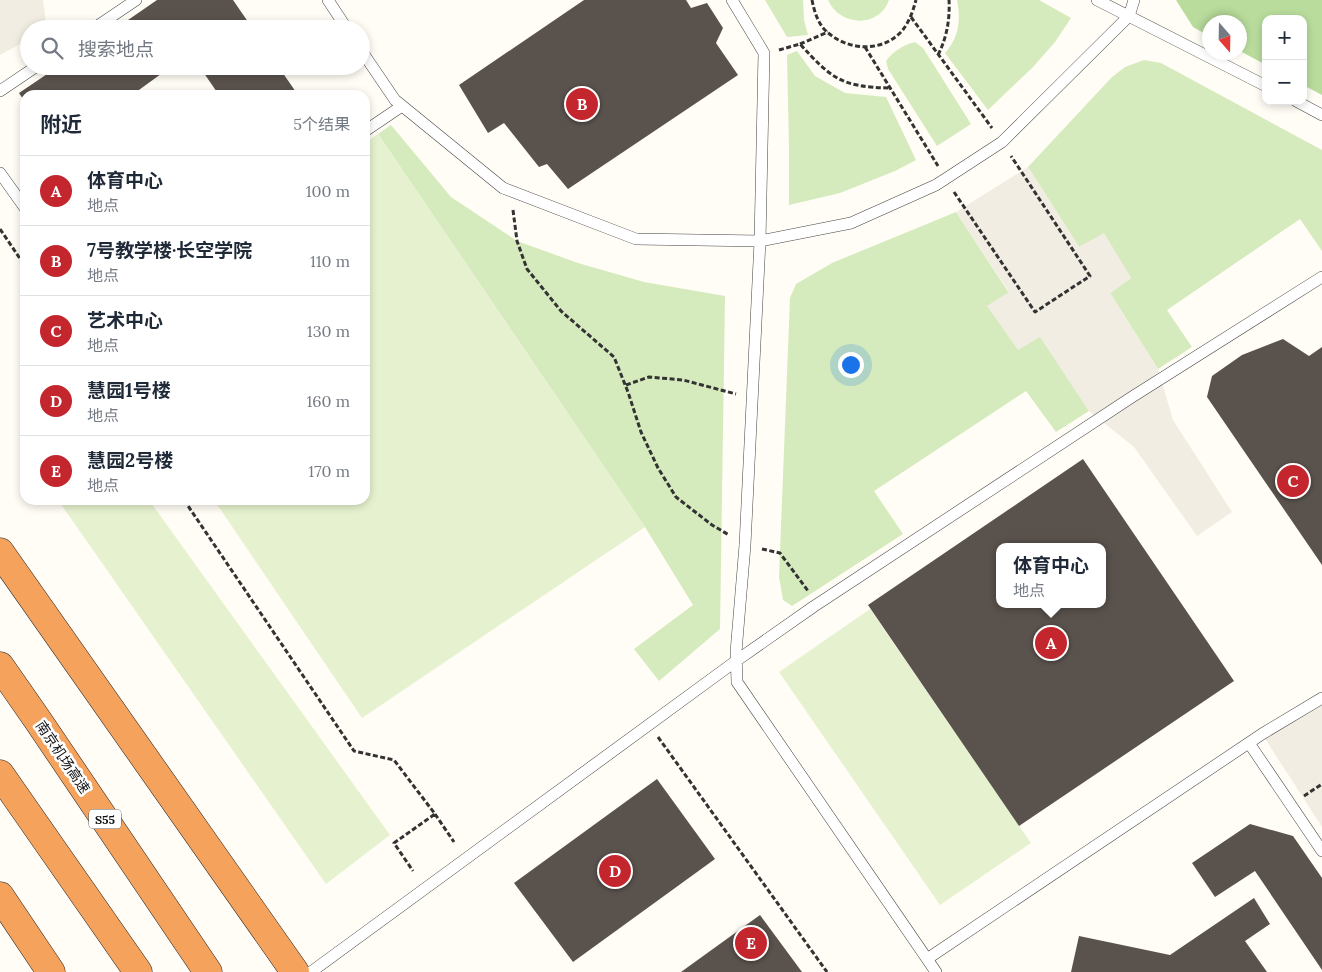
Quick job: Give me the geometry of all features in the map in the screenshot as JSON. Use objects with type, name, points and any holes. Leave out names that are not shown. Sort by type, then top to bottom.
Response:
[{"type":"highway","points":[[0,552],[295,972]]},
{"type":"highway","name":"南京机场高速","points":[[0,666],[208,972]]},
{"type":"highway","points":[[0,774],[138,972]]},
{"type":"highway","points":[[0,896],[51,972]]},
{"type":"lane","points":[[106,20],[136,0]]},
{"type":"lane","points":[[328,0],[341,20]]},
{"type":"lane","points":[[732,0],[764,53],[760,241],[745,545],[736,661],[738,682],[936,972]]},
{"type":"lane","points":[[1097,0],[1262,84]]},
{"type":"lane","points":[[370,63],[395,100],[503,188],[636,239],[760,241],[851,223],[936,185],[1002,142],[1129,16],[1134,0]]},
{"type":"lane","points":[[0,91],[24,75]]},
{"type":"lane","points":[[1303,105],[1322,115]]},
{"type":"lane","points":[[370,128],[402,106]]},
{"type":"lane","points":[[0,173],[20,201]]},
{"type":"lane","points":[[311,972],[649,724],[813,607],[1132,397],[1322,277]]},
{"type":"lane","points":[[927,958],[1249,743],[1322,698]]},
{"type":"lane","points":[[1249,743],[1322,851]]},
{"type":"path","points":[[812,0],[814,12],[823,28],[836,39],[852,46],[870,47],[886,42],[901,32],[911,18],[916,0]]},
{"type":"path","points":[[938,55],[949,24],[949,0]]},
{"type":"path","points":[[764,53],[800,44],[828,32]]},
{"type":"path","points":[[800,44],[822,68],[842,81],[867,87],[890,88]]},
{"type":"path","points":[[516,193],[513,205],[517,241],[527,268],[561,311],[614,357],[626,385],[641,432],[658,468],[676,497],[712,525],[745,545],[780,553],[810,594],[813,607]]},
{"type":"path","points":[[0,229],[20,259]]},
{"type":"path","points":[[626,385],[650,376],[683,380],[732,394],[752,397]]},
{"type":"path","points":[[187,505],[354,751],[394,760],[454,842]]},
{"type":"path","points":[[649,724],[827,972]]},
{"type":"path","points":[[413,871],[394,843],[435,814]]},
{"type":"green space","points":[[765,0],[803,0],[804,20],[808,35],[787,37]]},
{"type":"green space","points":[[828,0],[889,0],[877,16],[859,21],[841,15],[833,9]]},
{"type":"green space","points":[[957,0],[1039,0],[1071,18],[1055,42],[1033,67],[988,110],[945,53],[950,47],[958,28]]},
{"type":"green space","points":[[1176,0],[1322,0],[1322,95],[1307,87],[1307,15],[1262,15],[1262,63],[1247,55],[1247,15],[1202,15],[1202,32],[1193,27]]},
{"type":"green space","points":[[915,42],[923,48],[971,124],[937,146],[888,69],[886,61],[899,49]]},
{"type":"green space","points":[[797,51],[815,76],[845,93],[886,97],[916,160],[895,171],[840,193],[789,205],[787,55]]},
{"type":"green space","points":[[1144,60],[1161,63],[1322,150],[1322,251],[1300,219],[1167,310],[1192,347],[1158,369],[1110,293],[1131,278],[1104,234],[1079,247],[1028,167],[1112,77],[1125,67]]},
{"type":"green space","points":[[391,125],[451,197],[517,241],[578,263],[644,282],[725,296],[720,629],[659,681],[634,649],[693,605],[645,527],[378,134]]},
{"type":"green space","points":[[378,134],[645,527],[362,718],[217,505],[370,505],[370,140]]},
{"type":"green space","points":[[956,212],[1009,293],[988,306],[1040,336],[1089,411],[1056,432],[1026,391],[874,491],[903,534],[792,606],[783,600],[779,577],[790,298],[796,284],[832,263]]},
{"type":"green space","points":[[61,505],[153,505],[390,835],[326,884]]},
{"type":"green space","points":[[870,609],[1031,843],[940,905],[779,672]]},
{"type":"shaded area","points":[[0,0],[43,0],[46,20],[20,20],[20,44],[0,55]]},
{"type":"shaded area","points":[[1028,167],[1079,247],[1104,233],[1131,278],[1110,293],[1158,369],[1173,420],[1232,512],[1197,536],[1134,447],[1089,411],[1040,337],[1018,350],[987,306],[1009,292],[956,212]]},
{"type":"shaded area","points":[[1322,698],[1322,827],[1262,734]]},
{"type":"building","points":[[157,0],[233,0],[247,20],[128,20]]},
{"type":"building","points":[[584,0],[686,0],[691,8],[707,3],[723,28],[716,43],[738,75],[568,189],[547,164],[539,167],[504,123],[488,133],[459,85]]},
{"type":"building","points":[[46,75],[160,75],[139,90],[23,90]]},
{"type":"building","points":[[205,75],[284,75],[295,90],[216,90]]},
{"type":"building","points":[[1283,339],[1309,356],[1322,347],[1322,565],[1207,397],[1212,376],[1242,355]]},
{"type":"building","points":[[1083,459],[1234,681],[1019,826],[868,605]]},
{"type":"building","points":[[657,779],[715,859],[573,962],[514,883]]},
{"type":"building","points":[[1250,824],[1293,836],[1322,878],[1322,970],[1255,871],[1215,897],[1192,863]]},
{"type":"building","points":[[1254,898],[1270,924],[1245,941],[1267,972],[1071,972],[1079,936],[1170,955]]},
{"type":"building","points":[[760,915],[802,972],[681,972]]},
{"type":"place","name":"7号教学楼·长空学院","points":[[582,104]]},
{"type":"place","name":"艺术中心","points":[[1293,481]]},
{"type":"place","name":"体育中心","points":[[1051,643]]},
{"type":"place","name":"慧园1号楼","points":[[615,871]]},
{"type":"place","name":"慧园2号楼","points":[[751,943]]}]
